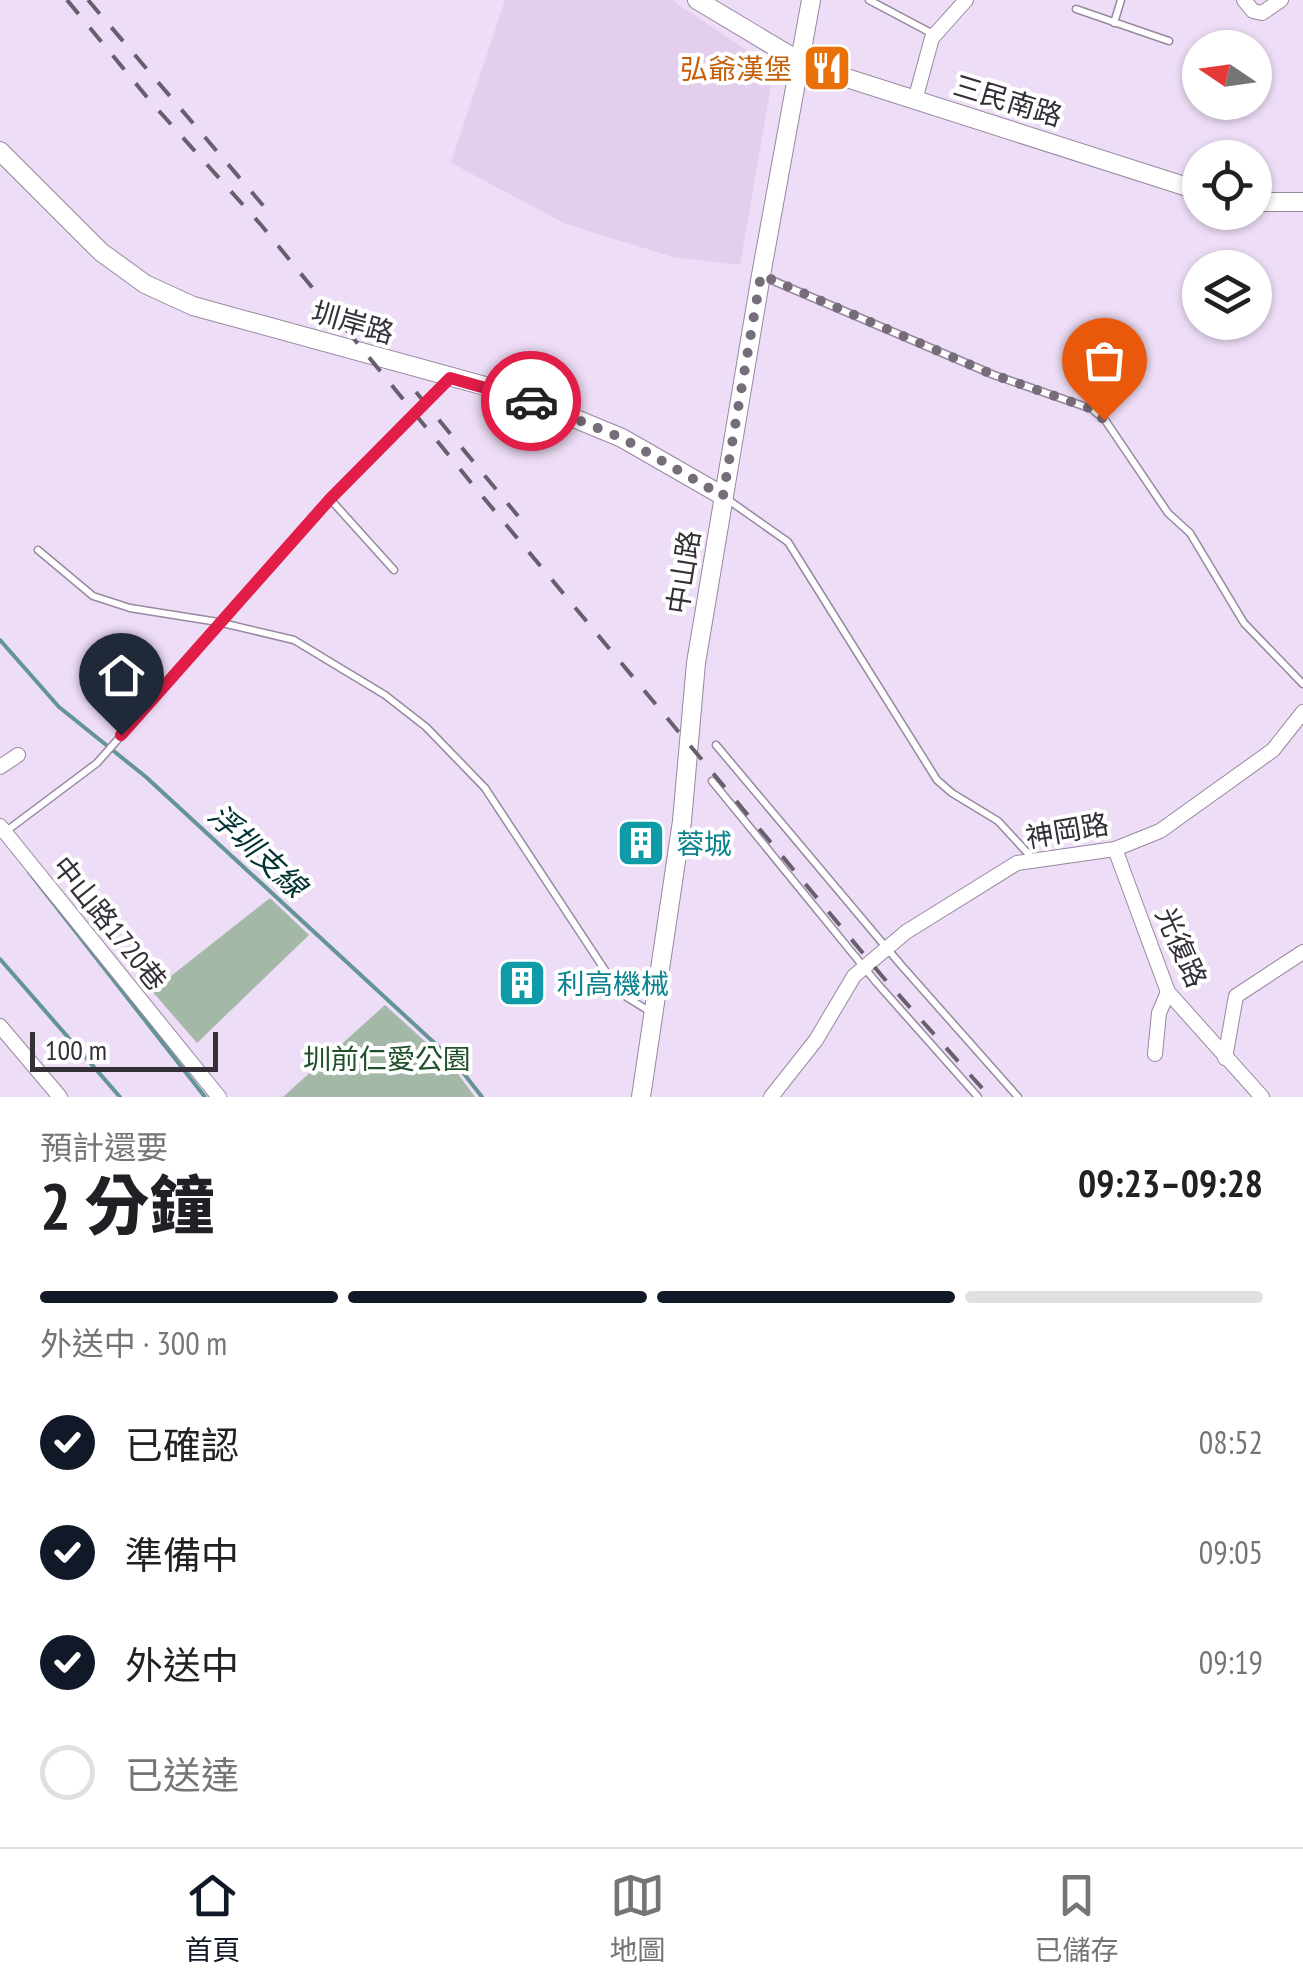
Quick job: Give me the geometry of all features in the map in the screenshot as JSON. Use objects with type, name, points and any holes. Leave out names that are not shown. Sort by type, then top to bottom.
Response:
[{"type":"street","name":"三民南路","points":[[697,0],[799,61],[1182,186]]},
{"type":"street","name":"中山路","points":[[641,1097],[682,820],[696,662],[811,0]]},
{"type":"street","points":[[915,100],[934,34],[966,0]]},
{"type":"street","points":[[1244,0],[1253,11],[1262,13],[1281,0]]},
{"type":"street","name":"圳岸路","points":[[0,151],[101,252],[145,284],[193,306],[518,395],[622,438],[723,496]]},
{"type":"street","points":[[1272,202],[1303,202]]},
{"type":"street","name":"神岡路","points":[[771,1097],[799,1064],[854,976],[906,932],[1017,864],[1115,849],[1160,832],[1273,750],[1303,712]]},
{"type":"street","points":[[0,767],[18,755]]},
{"type":"street","name":"中山路1720巷","points":[[2,829],[219,1097]]},
{"type":"street","name":"光復路","points":[[1115,849],[1168,992],[1262,1097]]},
{"type":"street","points":[[1225,1058],[1236,996],[1303,952]]},
{"type":"street","points":[[1155,1054],[1159,1014],[1168,992]]},
{"type":"street","points":[[0,1026],[60,1097]]},
{"type":"lane","points":[[868,0],[934,34]]},
{"type":"lane","points":[[1114,23],[1121,0]]},
{"type":"lane","points":[[1076,8],[1169,42]]},
{"type":"lane","points":[[761,275],[994,375],[1092,409],[1104,420],[1168,513],[1190,532],[1244,623],[1303,684]]},
{"type":"lane","points":[[2,829],[97,763],[330,499],[450,378]]},
{"type":"lane","points":[[723,496],[788,542],[937,780],[952,794],[998,821],[1035,861]]},
{"type":"lane","points":[[330,499],[394,570]]},
{"type":"lane","points":[[38,550],[93,596],[130,608],[218,622],[294,640],[384,695],[426,728],[485,788],[620,993],[654,1014]]},
{"type":"lane","points":[[716,745],[1018,1097]]},
{"type":"lane","points":[[712,780],[864,968],[978,1097]]},
{"type":"shaded area","points":[[505,0],[672,0],[774,69],[740,265],[673,257],[566,224],[451,163]]},
{"type":"green space","points":[[270,898],[309,935],[197,1043],[152,991]]},
{"type":"green space","name":"圳前仁愛公園","points":[[385,1005],[452,1066],[475,1097],[283,1097]]},
{"type":"waterway","name":"浮圳支線","points":[[0,640],[59,707],[146,777],[454,1061],[482,1097]]},
{"type":"waterway","points":[[29,872],[205,1097]]},
{"type":"waterway","points":[[0,959],[120,1097]]},
{"type":"railway","points":[[67,0],[151,102],[262,226],[882,976],[990,1097]]},
{"type":"railway","points":[[88,0],[267,210]]},
{"type":"railway","points":[[416,392],[518,516]]},
{"type":"way so far","points":[[531,401],[622,438],[723,496],[761,275],[994,375],[1092,409],[1104,420]]},
{"type":"place","name":"弘爺漢堡","points":[[827,68]]},
{"type":"place","name":"蓉城","points":[[641,843]]},
{"type":"place","name":"利高機械","points":[[522,983]]},
{"type":"route","points":[[121,735],[330,499],[450,378],[531,401]]}]
